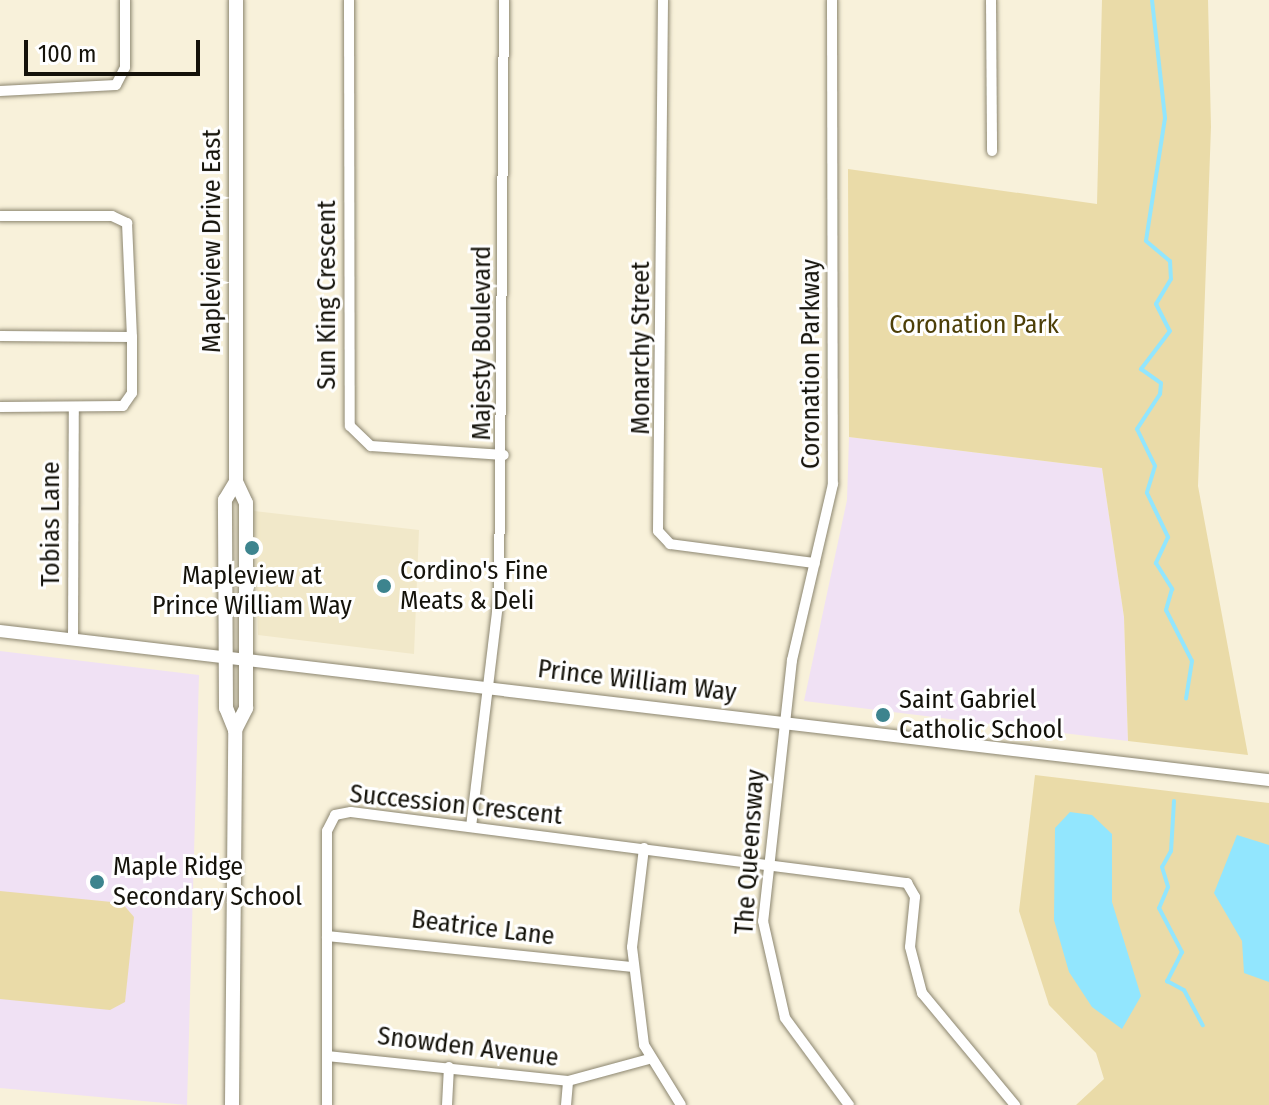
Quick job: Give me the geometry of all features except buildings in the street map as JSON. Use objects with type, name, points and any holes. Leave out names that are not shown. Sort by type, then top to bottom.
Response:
[{"type":"main road","name":"Mapleview Drive East","points":[[235,730],[246,708],[246,503],[236,482],[236,0]]},
{"type":"main road","name":"Mapleview Drive East","points":[[232,1105],[235,730],[226,708],[225,500],[236,482]]},
{"type":"street","points":[[0,91],[116,85],[125,67],[125,0]]},
{"type":"street","name":"Sun King Crescent","points":[[349,0],[350,426],[371,446],[504,455]]},
{"type":"street","name":"Majesty Boulevard","points":[[471,827],[489,685],[504,455],[504,0]]},
{"type":"street","name":"Monarchy Street","points":[[663,0],[658,531],[670,544],[815,563]]},
{"type":"street","name":"Coronation Parkway","points":[[783,721],[833,484],[832,0]]},
{"type":"street","points":[[991,0],[992,151]]},
{"type":"street","points":[[0,216],[112,216],[127,223],[132,337],[129,400],[115,408],[0,407]]},
{"type":"street","points":[[0,336],[132,337]]},
{"type":"street","name":"Tobias Lane","points":[[73,640],[74,408]]},
{"type":"street","name":"Prince William Way","points":[[0,631],[489,685],[1269,780]]},
{"type":"street","name":"The Queensway","points":[[783,721],[763,929],[776,995],[806,1054],[849,1105]]},
{"type":"street","name":"Succession Crescent","points":[[327,1105],[327,831],[335,815],[471,827],[897,879],[913,888],[910,947],[922,993],[1015,1105]]},
{"type":"street","points":[[644,848],[633,967],[649,1059],[681,1105]]},
{"type":"street","name":"Beatrice Lane","points":[[327,936],[633,967]]},
{"type":"street","name":"Snowden Avenue","points":[[327,1056],[568,1081],[649,1059]]},
{"type":"street","points":[[447,1105],[449,1067]]},
{"type":"street","points":[[566,1105],[568,1081]]},
{"type":"shaded area","points":[[849,437],[1102,468],[1124,617],[1128,741],[804,701],[847,500]]},
{"type":"shaded area","points":[[254,511],[419,530],[414,654],[258,635]]},
{"type":"shaded area","name":"Maple Ridge Secondary School","points":[[0,651],[199,675],[187,1105],[0,1088]]},
{"type":"green space","name":"Coronation Park","points":[[1102,0],[1208,0],[1211,127],[1198,486],[1248,755],[1128,741],[1124,617],[1102,468],[849,437],[848,169],[1097,204]]},
{"type":"green space","points":[[1035,775],[1269,803],[1269,1105],[1076,1105],[1104,1079],[1096,1053],[1049,1005],[1019,911]]},
{"type":"green space","points":[[0,891],[122,903],[134,917],[125,1002],[110,1010],[0,999]]},
{"type":"water","points":[[1070,812],[1092,815],[1112,834],[1112,902],[1141,996],[1122,1029],[1092,1007],[1069,972],[1054,920],[1055,828]]},
{"type":"water","points":[[1237,835],[1269,845],[1269,982],[1244,973],[1242,941],[1214,893]]},
{"type":"waterway","points":[[1152,0],[1165,118],[1146,241],[1170,261],[1171,279],[1156,304],[1170,331],[1141,369],[1161,383],[1160,394],[1137,429],[1155,466],[1147,493],[1168,537],[1156,563],[1172,589],[1166,610],[1192,661],[1186,699]]},
{"type":"waterway","points":[[1174,801],[1171,851],[1162,867],[1168,887],[1159,908],[1182,952],[1167,981],[1184,990],[1203,1025]]},
{"type":"place","name":"Mapleview at Prince William Way","points":[[252,548]]},
{"type":"place","name":"Cordino's Fine Meats & Deli","points":[[384,586]]},
{"type":"place","name":"Saint Gabriel Catholic School","points":[[883,715]]},
{"type":"place","name":"Maple Ridge Secondary School","points":[[97,882]]}]
